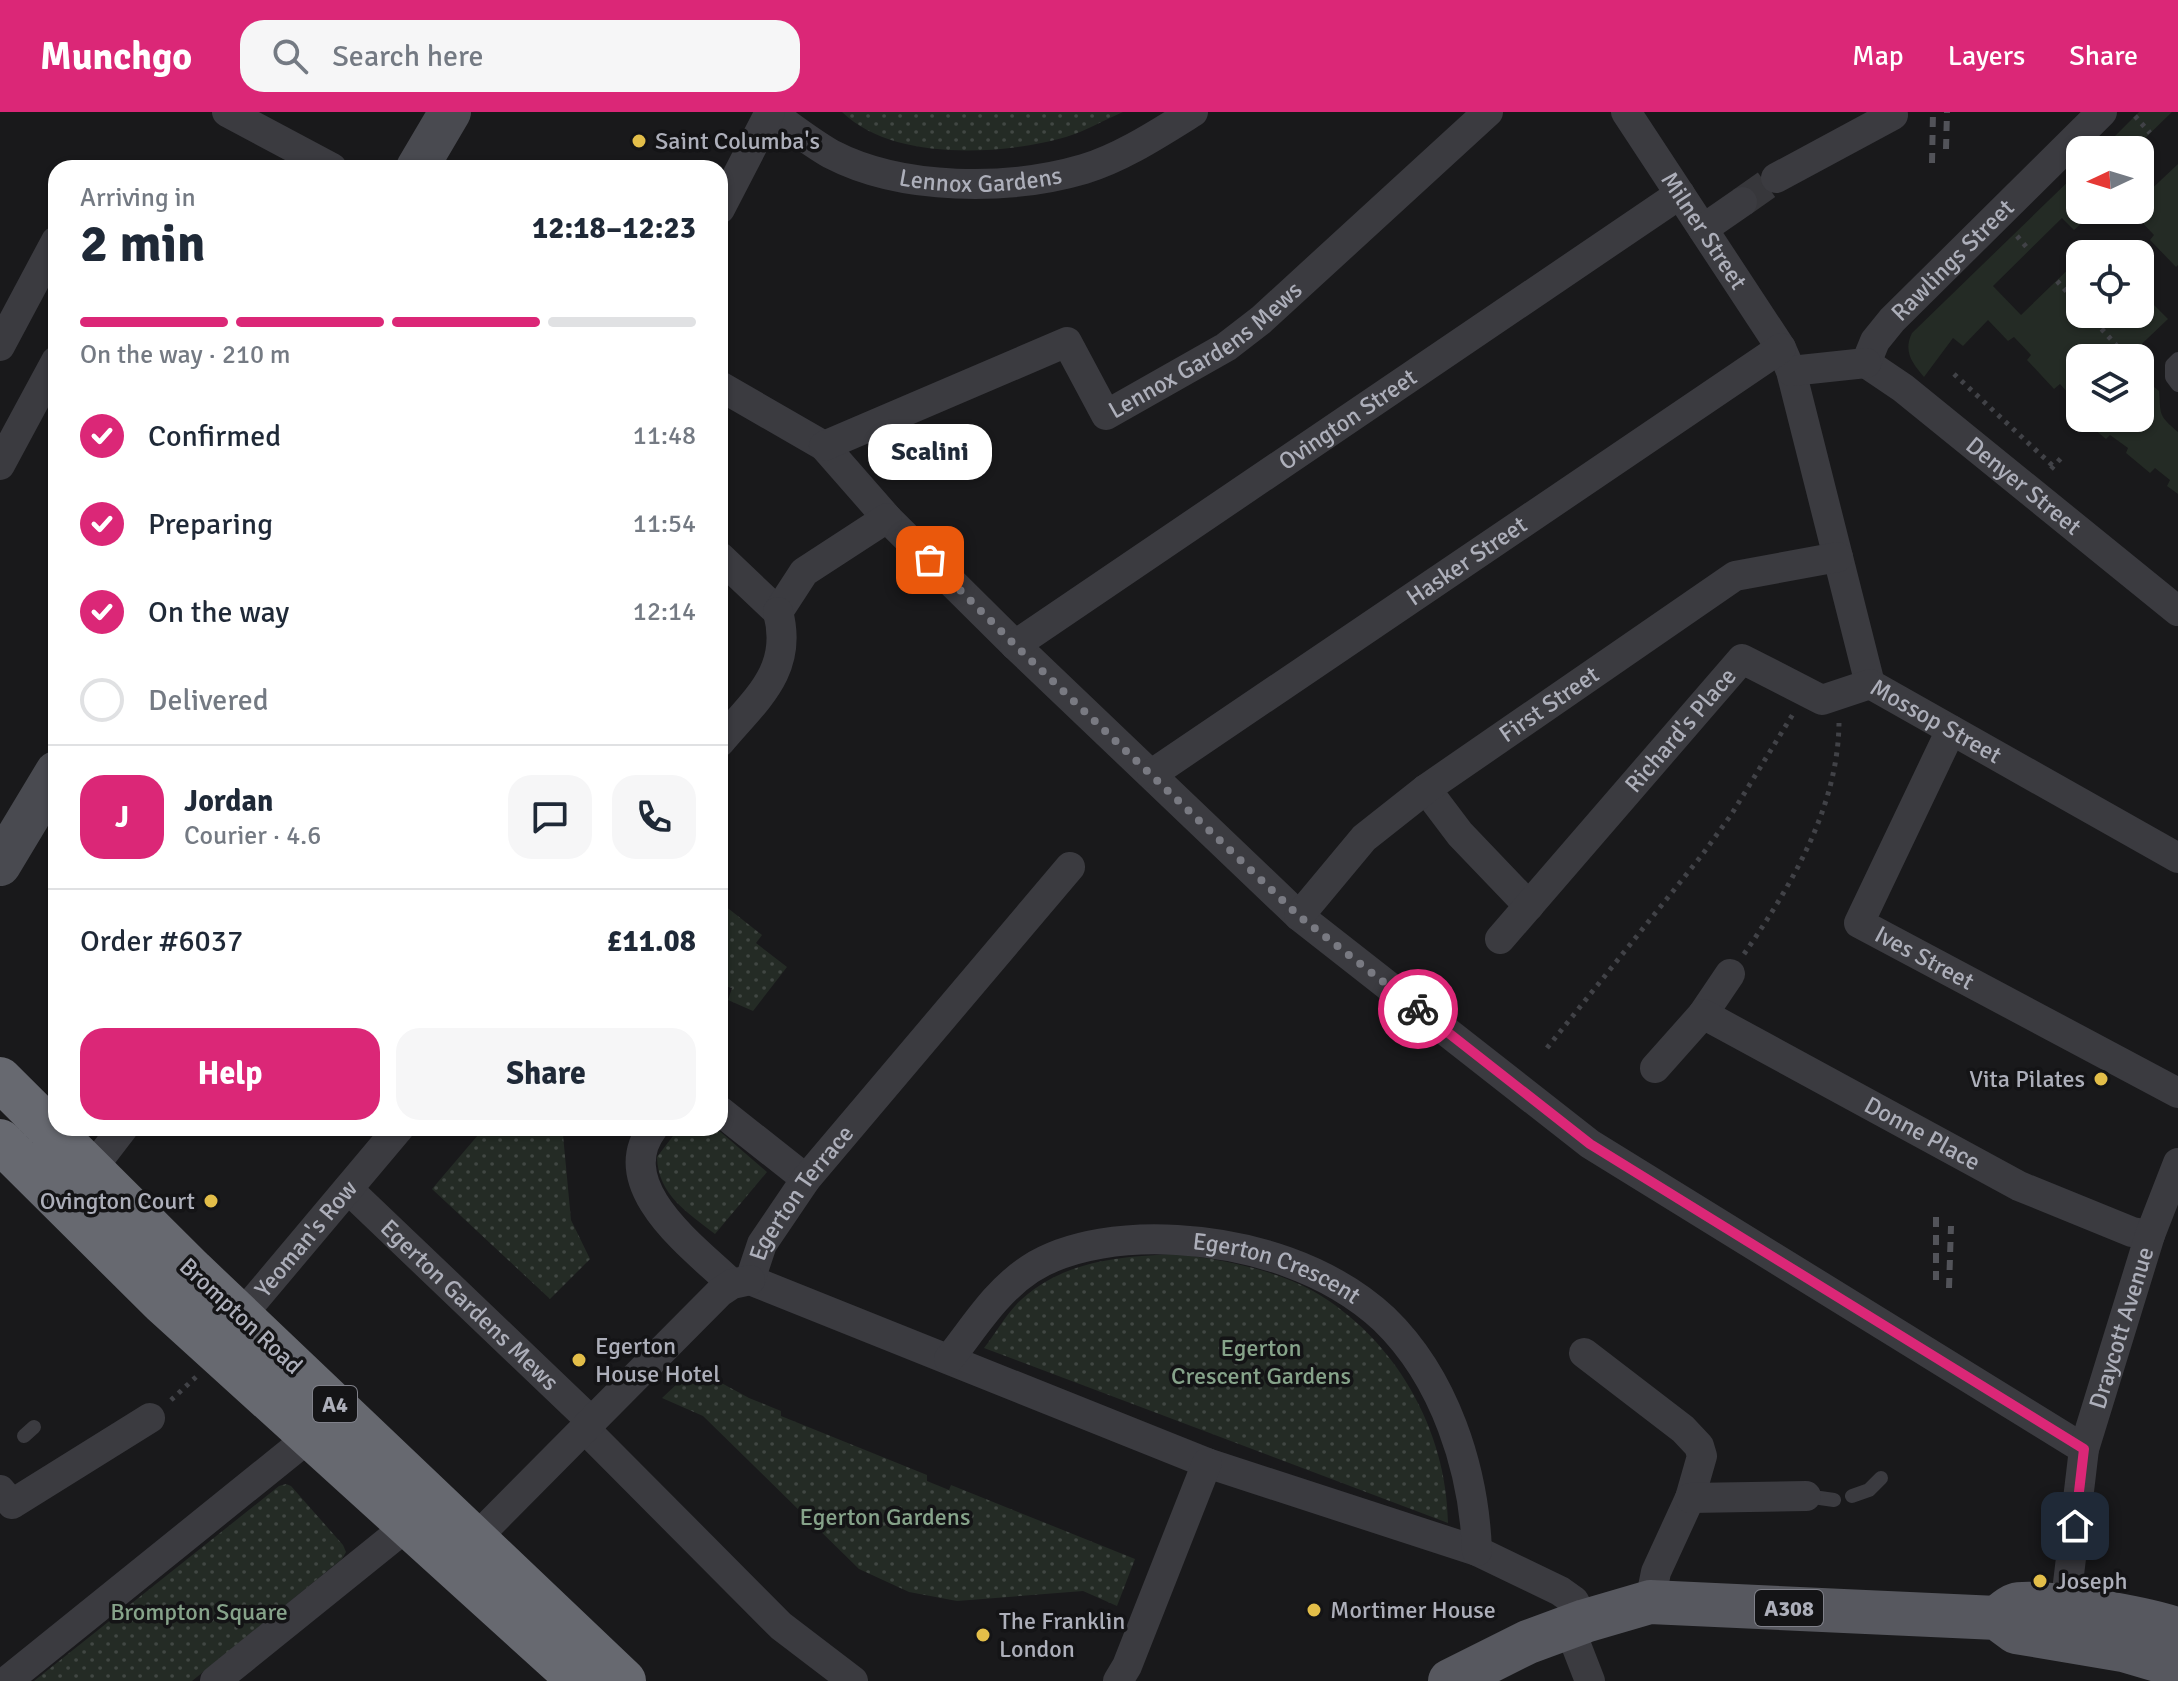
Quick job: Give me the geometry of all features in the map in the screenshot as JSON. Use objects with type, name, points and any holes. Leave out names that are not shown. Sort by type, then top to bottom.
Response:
[{"type":"highway","name":"Brompton Road","points":[[0,1079],[48,1128]]},
{"type":"highway","name":"Brompton Road","points":[[56,1136],[241,1316],[407,1526],[463,1551],[576,1680]]},
{"type":"highway","name":"Brompton Road","points":[[0,1141],[162,1302],[214,1349],[325,1423],[463,1551],[624,1681]]},
{"type":"main road","points":[[422,160],[450,112]]},
{"type":"main road","points":[[0,865],[48,785]]},
{"type":"main road","name":"A308","points":[[1450,1681],[1528,1642],[1650,1602],[1997,1618],[2016,1604],[2123,1650],[2170,1645]]},
{"type":"street","points":[[227,112],[317,160]]},
{"type":"street","name":"Lennox Gardens","points":[[728,193],[770,112],[832,154],[882,173],[941,184],[1013,183],[1085,168],[1148,141],[1193,112]]},
{"type":"street","name":"Lennox Gardens Mews","points":[[824,446],[1067,342],[1106,415],[1226,347],[1261,320],[1488,112]]},
{"type":"street","name":"Milner Street","points":[[1626,112],[1786,360]]},
{"type":"street","name":"Rawlings Street","points":[[1866,363],[1875,341],[1892,320],[2102,112]]},
{"type":"street","points":[[1776,178],[1893,115]]},
{"type":"street","name":"Ovington Street","points":[[1015,645],[1680,194]]},
{"type":"street","points":[[1703,229],[1742,202]]},
{"type":"street","points":[[0,346],[48,256]]},
{"type":"street","points":[[1786,360],[1866,363]]},
{"type":"street","name":"Mossop Street","points":[[1786,360],[1870,684],[2178,858]]},
{"type":"street","name":"Hasker Street","points":[[1152,774],[1786,360]]},
{"type":"street","name":"Denyer Street","points":[[1866,363],[1914,397],[2178,611]]},
{"type":"street","points":[[0,465],[48,376]]},
{"type":"street","points":[[728,391],[824,446],[887,518],[1015,645],[1299,916],[1590,1144],[2084,1449]]},
{"type":"street","points":[[778,612],[804,572],[887,518]]},
{"type":"street","name":"First Street","points":[[1299,916],[1364,838],[1426,789],[1735,576],[1838,557]]},
{"type":"street","points":[[728,565],[778,612],[781,624],[780,661],[773,678],[728,732]]},
{"type":"street","name":"Richard's Place","points":[[1500,939],[1742,659],[1814,696]]},
{"type":"street","points":[[1814,696],[1870,684]]},
{"type":"street","name":"Ives Street","points":[[1951,730],[1859,923],[2178,1093]]},
{"type":"street","points":[[1426,789],[1460,834],[1529,906]]},
{"type":"street","name":"Egerton Terrace","points":[[463,1551],[720,1292],[741,1282],[762,1244],[806,1179],[1070,867]]},
{"type":"street","points":[[1655,1068],[1703,1014],[1730,974]]},
{"type":"street","name":"Donne Place","points":[[1703,1014],[2019,1186],[2132,1232],[2150,1235]]},
{"type":"street","points":[[728,1117],[806,1179]]},
{"type":"street","points":[[90,1171],[117,1136]]},
{"type":"street","name":"Yeoman's Row","points":[[214,1349],[392,1136]]},
{"type":"street","points":[[649,1136],[642,1150],[641,1172],[647,1193],[659,1213],[741,1282],[949,1359],[1207,1463],[1477,1551],[1560,1591],[1574,1601],[1590,1681]]},
{"type":"street","name":"Draycott Avenue","points":[[2063,1623],[2084,1449],[2150,1235],[2170,1209],[2178,1163]]},
{"type":"street","name":"Egerton Gardens Mews","points":[[348,1189],[588,1425]]},
{"type":"street","name":"Egerton Crescent","points":[[949,1359],[1006,1288],[1030,1269],[1057,1255],[1125,1241],[1203,1241],[1242,1248],[1302,1267],[1341,1287],[1383,1319],[1415,1356],[1458,1442],[1477,1519],[1477,1551]]},
{"type":"street","points":[[1584,1353],[1683,1429],[1699,1446],[1702,1456],[1690,1498],[1656,1572],[1650,1602]]},
{"type":"street","points":[[4,1502],[150,1418]]},
{"type":"street","points":[[7,1681],[325,1423]]},
{"type":"street","points":[[588,1425],[781,1626],[853,1681]]},
{"type":"street","points":[[1118,1681],[1127,1666],[1207,1463]]},
{"type":"street","points":[[1690,1498],[1820,1498]]},
{"type":"street","points":[[215,1681],[407,1526]]},
{"type":"lane","points":[[2178,359],[2172,365],[2172,377],[2178,385]]},
{"type":"lane","points":[[1852,1496],[1869,1490],[1881,1478]]},
{"type":"path","points":[[2135,116],[2150,133]]},
{"type":"path","points":[[2015,234],[2029,250]]},
{"type":"path","points":[[2057,281],[2066,290]]},
{"type":"path","points":[[2101,328],[2115,344]]},
{"type":"path","points":[[1954,374],[2053,466]]},
{"type":"path","points":[[1547,1048],[1710,845],[1814,696],[1839,719],[1839,748],[1826,801],[1791,878],[1730,974]]},
{"type":"green space","points":[[842,112],[1123,112],[1088,129],[1040,143],[1012,148],[950,150],[890,140],[864,128]]},
{"type":"green space","points":[[2139,112],[2172,112],[2147,136],[2115,136]]},
{"type":"green space","points":[[2178,164],[2176,267],[2154,244],[2154,240],[2150,240],[2154,235],[2144,224],[2154,224],[2154,187]]},
{"type":"green space","points":[[2066,184],[2066,222],[2062,218],[1993,286],[2021,315],[2066,272],[2066,328],[2154,328],[2154,305],[2168,319],[2142,344],[2066,344],[2066,391],[2060,384],[2054,389],[2027,360],[2031,355],[2014,337],[2008,341],[1988,320],[1963,346],[1953,338],[1924,377],[1910,356],[1908,346],[1912,333]]},
{"type":"green space","points":[[2154,387],[2159,391],[2164,418],[2178,432],[2178,494],[2167,486],[2170,480],[2155,468],[2150,473],[2126,453],[2128,448],[2110,435],[2106,439],[2098,432],[2154,432]]},
{"type":"green space","points":[[728,908],[762,935],[756,943],[787,967],[753,1011],[728,1000],[732,988],[728,987]]},
{"type":"green space","points":[[477,1136],[563,1136],[571,1220],[590,1259],[550,1299],[432,1189]]},
{"type":"green space","points":[[673,1136],[725,1136],[767,1172],[715,1234],[668,1192],[657,1157]]},
{"type":"green space","name":"Egerton Crescent Gardens","points":[[1178,1254],[1247,1266],[1298,1283],[1342,1311],[1369,1334],[1411,1390],[1426,1421],[1438,1454],[1448,1523],[984,1348],[1017,1304],[1057,1276],[1076,1268],[1116,1259]]},
{"type":"green space","name":"Egerton Gardens","points":[[694,1368],[749,1398],[781,1411],[781,1416],[927,1475],[927,1481],[949,1490],[951,1485],[1135,1559],[1117,1606],[1083,1591],[957,1601],[909,1592],[859,1569],[703,1416],[662,1398]]},
{"type":"green space","name":"Brompton Square","points":[[279,1486],[291,1486],[346,1552],[342,1559],[192,1681],[34,1681]]},
{"type":"tunnel","points":[[1742,202],[1776,178]]},
{"type":"railway","points":[[1932,163],[1933,112]]},
{"type":"railway","points":[[1946,149],[1947,112]]},
{"type":"railway","points":[[1936,1217],[1936,1280]]},
{"type":"railway","points":[[1949,1288],[1951,1226]]},
{"type":"way so far","points":[[930,560],[1299,916],[1418,1009]]},
{"type":"place","name":"Saint Columba's","points":[[639,141]]},
{"type":"place","name":"Scalini","points":[[930,560]]},
{"type":"place","name":"Vita Pilates","points":[[2101,1079]]},
{"type":"place","name":"Ovington Court","points":[[211,1201]]},
{"type":"place","name":"Egerton House Hotel","points":[[579,1360]]},
{"type":"place","name":"Joseph","points":[[2040,1581]]},
{"type":"place","name":"Mortimer House","points":[[1314,1610]]},
{"type":"place","name":"The Franklin London","points":[[983,1635]]},
{"type":"route","points":[[1418,1009],[1590,1144],[2084,1449],[2075,1526]]}]
